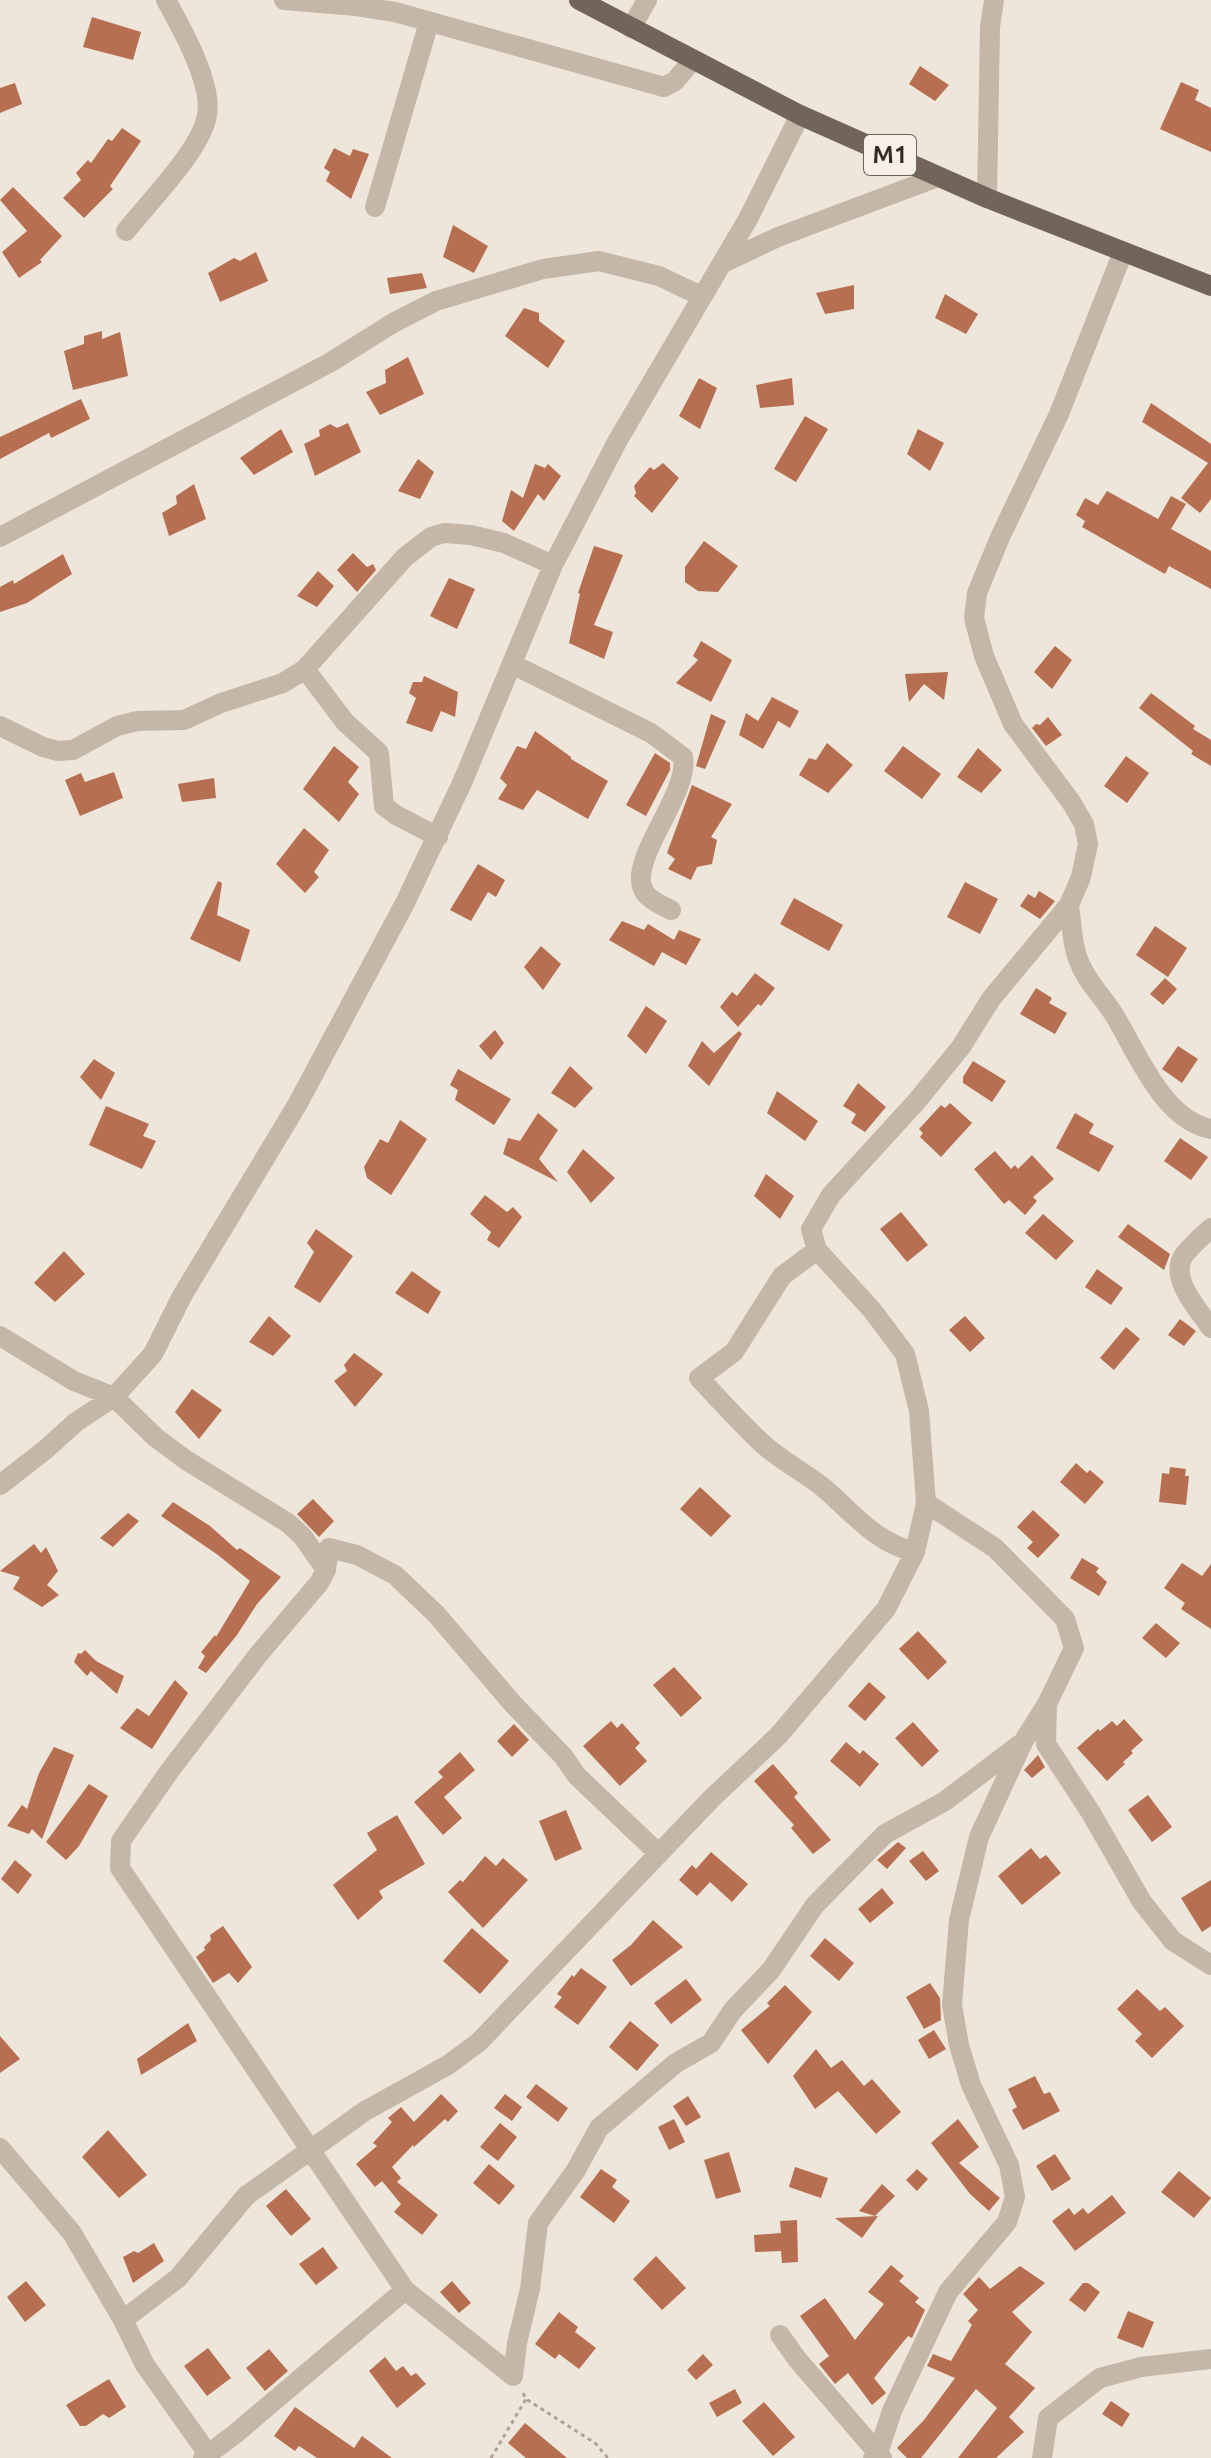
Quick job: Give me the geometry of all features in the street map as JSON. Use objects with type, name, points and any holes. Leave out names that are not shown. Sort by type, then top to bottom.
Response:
[{"type":"main road","name":"M1","points":[[579,0],[800,115],[987,198],[1211,286]]},
{"type":"street","points":[[126,231],[196,143],[208,114],[204,81],[166,0]]},
{"type":"street","points":[[284,0],[356,6],[429,22],[664,87],[675,81],[693,60]]},
{"type":"street","points":[[631,28],[647,0]]},
{"type":"street","points":[[987,198],[990,27],[994,0]]},
{"type":"street","points":[[375,207],[429,22]]},
{"type":"street","points":[[0,1485],[76,1422],[114,1397],[153,1354],[182,1296],[304,1092],[399,916],[438,837],[553,565],[618,440],[723,263],[800,115]]},
{"type":"street","points":[[723,263],[778,237],[938,177]]},
{"type":"street","points":[[123,2320],[178,2278],[246,2196],[365,2111],[448,2065],[479,2042],[711,1799],[778,1736],[858,1646],[886,1609],[915,1552],[926,1503],[919,1411],[905,1354],[872,1310],[817,1250],[811,1229],[831,1195],[916,1102],[961,1047],[991,999],[1069,905],[1081,877],[1088,844],[1084,824],[1013,724],[984,656],[974,618],[977,593],[1059,414],[1123,252]]},
{"type":"street","points":[[0,537],[331,362],[393,323],[436,301],[543,269],[599,261],[659,276],[701,296]]},
{"type":"street","points":[[0,726],[43,747],[58,751],[73,750],[117,726],[137,721],[175,721],[192,717],[221,703],[283,683],[305,669],[405,557],[431,537],[444,533],[471,535],[504,543],[553,565]]},
{"type":"street","points":[[512,664],[651,733],[683,757],[680,782],[644,863],[641,880],[644,892],[671,910]]},
{"type":"street","points":[[305,669],[345,722],[379,753],[384,806],[438,837]]},
{"type":"street","points":[[1069,905],[1076,954],[1086,976],[1115,1016],[1156,1088],[1185,1116],[1210,1131]]},
{"type":"street","points":[[1211,1228],[1183,1257],[1179,1268],[1181,1280],[1211,1328]]},
{"type":"street","points":[[817,1250],[782,1276],[734,1352],[699,1378],[764,1445],[823,1487],[857,1521],[894,1547],[915,1552]]},
{"type":"street","points":[[0,1336],[74,1381],[114,1397],[155,1437],[214,1479],[288,1523],[303,1537],[326,1570]]},
{"type":"street","points":[[877,2456],[892,2411],[948,2292],[962,2271],[1007,2222],[1015,2197],[1009,2165],[965,2069],[952,2005],[959,1920],[979,1837],[1023,1742],[1047,1704],[1074,1648],[1065,1619],[995,1548],[926,1503]]},
{"type":"street","points":[[303,1537],[357,1555],[395,1575],[436,1614],[593,1793],[659,1854]]},
{"type":"street","points":[[329,1548],[326,1570],[312,1592],[258,1655],[160,1784],[121,1841],[120,1868],[405,2290],[513,2376]]},
{"type":"street","points":[[1047,1704],[1046,1744],[1091,1813],[1142,1902],[1173,1941],[1211,1965]]},
{"type":"street","points":[[513,2376],[517,2343],[530,2289],[538,2223],[576,2170],[599,2128],[676,2063],[711,2043],[733,2010],[771,1970],[815,1905],[885,1834],[945,1801],[1023,1742]]},
{"type":"street","points":[[0,2148],[72,2233],[123,2320],[145,2365],[205,2456],[405,2290]]},
{"type":"street","points":[[780,2335],[877,2456]]},
{"type":"street","points":[[1042,2458],[1048,2418],[1100,2378],[1141,2367],[1211,2359]]},
{"type":"path","points":[[513,2376],[526,2399],[595,2443],[608,2458]]},
{"type":"path","points":[[491,2458],[526,2399]]},
{"type":"building","points":[[92,17],[141,32],[133,60],[83,47]]},
{"type":"building","points":[[920,66],[949,85],[935,101],[909,84]]},
{"type":"building","points":[[1181,82],[1199,90],[1195,100],[1211,108],[1211,152],[1160,129]]},
{"type":"building","points":[[15,83],[22,104],[0,113],[0,88]]},
{"type":"building","points":[[122,128],[141,141],[110,186],[113,189],[84,218],[63,198],[81,180],[76,173],[88,160],[91,163],[108,139],[112,141]]},
{"type":"building","points":[[334,148],[350,156],[353,149],[369,154],[351,199],[326,181],[330,172],[324,168]]},
{"type":"building","points":[[13,187],[62,236],[40,260],[42,262],[19,278],[2,252],[27,231],[0,200]]},
{"type":"building","points":[[453,225],[488,246],[474,273],[443,257]]},
{"type":"building","points":[[256,252],[268,281],[220,302],[208,273],[234,258],[240,261]]},
{"type":"building","points":[[422,273],[427,288],[390,294],[387,278]]},
{"type":"building","points":[[854,285],[854,309],[825,314],[816,293]]},
{"type":"building","points":[[945,294],[978,314],[966,334],[935,318]]},
{"type":"building","points":[[524,308],[539,313],[539,321],[565,341],[548,368],[505,336]]},
{"type":"building","points":[[102,331],[102,339],[120,332],[128,376],[73,390],[64,351],[84,344],[84,336]]},
{"type":"building","points":[[408,357],[424,394],[380,415],[366,392],[386,383],[385,370]]},
{"type":"building","points":[[699,378],[717,388],[700,429],[679,416]]},
{"type":"building","points":[[792,378],[794,405],[760,408],[756,385]]},
{"type":"building","points":[[81,399],[90,419],[51,438],[49,433],[0,459],[0,437]]},
{"type":"building","points":[[1151,403],[1211,444],[1211,499],[1200,513],[1181,498],[1208,463],[1142,422]]},
{"type":"building","points":[[805,416],[828,429],[796,482],[774,469]]},
{"type":"building","points":[[348,423],[361,452],[315,476],[304,444],[320,436],[319,430],[330,424],[337,428]]},
{"type":"building","points":[[281,429],[293,452],[254,475],[240,458]]},
{"type":"building","points":[[918,429],[944,443],[930,471],[907,454]]},
{"type":"building","points":[[418,459],[434,472],[420,499],[398,491]]},
{"type":"building","points":[[663,463],[679,478],[652,513],[634,496],[634,486],[650,467],[654,470]]},
{"type":"building","points":[[535,464],[545,468],[548,464],[561,476],[544,501],[538,494],[514,531],[502,521],[511,490],[523,498]]},
{"type":"building","points":[[194,484],[206,519],[169,536],[162,513],[177,504],[176,496]]},
{"type":"building","points":[[1107,491],[1158,519],[1171,496],[1186,504],[1171,529],[1211,551],[1211,589],[1169,566],[1165,574],[1082,527],[1085,521],[1076,515],[1085,498],[1098,505]]},
{"type":"building","points":[[704,541],[738,566],[718,592],[698,591],[685,582],[685,567]]},
{"type":"building","points":[[594,546],[623,555],[594,625],[613,632],[604,659],[569,643],[578,593]]},
{"type":"building","points":[[353,553],[367,567],[373,564],[376,570],[357,592],[337,570]]},
{"type":"building","points":[[63,554],[72,574],[27,603],[0,612],[0,587],[13,580],[14,584]]},
{"type":"building","points":[[318,571],[334,586],[317,607],[297,596]]},
{"type":"building","points":[[449,578],[475,589],[457,629],[430,616]]},
{"type":"building","points":[[701,641],[732,660],[711,702],[676,683],[698,660],[693,656]]},
{"type":"building","points":[[1055,646],[1072,660],[1052,689],[1034,672]]},
{"type":"building","points":[[948,672],[944,700],[924,684],[909,702],[905,674]]},
{"type":"building","points":[[424,676],[458,692],[455,717],[441,711],[432,732],[406,723],[416,698],[409,693],[413,682],[422,682]]},
{"type":"building","points":[[1151,693],[1195,726],[1193,729],[1211,740],[1211,766],[1191,754],[1193,751],[1139,708]]},
{"type":"building","points":[[772,697],[799,711],[790,728],[778,721],[763,749],[739,735],[746,713],[758,721]]},
{"type":"building","points":[[711,714],[726,721],[705,769],[696,766]]},
{"type":"building","points":[[1048,717],[1062,735],[1046,746],[1032,728]]},
{"type":"building","points":[[535,731],[571,759],[608,781],[588,819],[537,790],[523,810],[498,799],[507,785],[500,778],[517,746],[526,749]]},
{"type":"building","points":[[827,743],[853,765],[828,793],[799,775],[809,758],[816,760]]},
{"type":"building","points":[[334,746],[359,767],[348,782],[359,794],[339,822],[303,789]]},
{"type":"building","points":[[903,746],[941,774],[922,799],[884,771]]},
{"type":"building","points":[[978,748],[1002,770],[981,793],[957,777]]},
{"type":"building","points":[[655,753],[670,763],[670,770],[646,816],[626,805]]},
{"type":"building","points":[[1126,756],[1149,773],[1127,803],[1104,786]]},
{"type":"building","points":[[114,772],[123,798],[80,816],[65,780],[81,773],[85,782]]},
{"type":"building","points":[[214,778],[216,798],[182,802],[178,784]]},
{"type":"building","points":[[692,785],[732,804],[711,837],[717,840],[712,864],[697,867],[691,880],[668,869],[675,859],[667,853]]},
{"type":"building","points":[[304,828],[329,850],[314,872],[319,877],[305,893],[276,864]]},
{"type":"building","points":[[478,864],[505,880],[496,897],[488,892],[471,921],[450,910]]},
{"type":"building","points":[[218,881],[222,883],[217,915],[250,930],[240,962],[190,939]]},
{"type":"building","points":[[965,882],[998,899],[980,934],[947,917]]},
{"type":"building","points":[[1039,891],[1055,901],[1040,919],[1020,906],[1028,894],[1035,898]]},
{"type":"building","points":[[794,898],[843,925],[829,951],[780,924]]},
{"type":"building","points":[[622,921],[644,930],[648,924],[674,940],[679,930],[701,939],[686,965],[662,952],[654,966],[609,940]]},
{"type":"building","points":[[1155,926],[1187,948],[1168,977],[1136,955]]},
{"type":"building","points":[[541,946],[561,964],[543,990],[524,967]]},
{"type":"building","points":[[755,973],[775,988],[738,1027],[720,1007],[732,992],[737,996]]},
{"type":"building","points":[[1165,978],[1177,989],[1163,1005],[1150,994]]},
{"type":"building","points":[[1036,988],[1052,998],[1049,1003],[1067,1013],[1055,1034],[1020,1014]]},
{"type":"building","points":[[646,1006],[667,1021],[646,1054],[627,1036]]},
{"type":"building","points":[[495,1030],[504,1043],[491,1060],[479,1046]]},
{"type":"building","points":[[739,1031],[742,1034],[709,1086],[688,1066],[702,1041],[714,1053]]},
{"type":"building","points":[[1178,1046],[1198,1059],[1182,1083],[1162,1069]]},
{"type":"building","points":[[94,1059],[115,1073],[101,1100],[80,1077]]},
{"type":"building","points":[[973,1061],[1006,1081],[992,1102],[963,1083],[963,1077]]},
{"type":"building","points":[[570,1066],[593,1088],[575,1108],[551,1093]]},
{"type":"building","points":[[458,1069],[511,1099],[494,1125],[455,1100],[458,1090],[450,1085]]},
{"type":"building","points":[[858,1083],[886,1107],[865,1132],[851,1123],[856,1114],[843,1106]]},
{"type":"building","points":[[777,1091],[818,1121],[805,1141],[767,1113]]},
{"type":"building","points":[[950,1103],[972,1123],[941,1157],[920,1137],[923,1133],[919,1129],[941,1105],[945,1108]]},
{"type":"building","points":[[106,1106],[149,1124],[143,1136],[156,1141],[142,1169],[89,1145]]},
{"type":"building","points":[[538,1113],[558,1130],[539,1159],[558,1182],[503,1154],[508,1138],[520,1141]]},
{"type":"building","points":[[1075,1113],[1094,1124],[1089,1133],[1114,1146],[1099,1172],[1056,1148]]},
{"type":"building","points":[[400,1120],[427,1139],[391,1195],[367,1178],[364,1167],[380,1139],[388,1143]]},
{"type":"building","points":[[1180,1138],[1208,1157],[1191,1180],[1164,1161]]},
{"type":"building","points":[[583,1149],[615,1178],[591,1203],[567,1172]]},
{"type":"building","points":[[995,1151],[1011,1169],[1015,1165],[1018,1169],[1032,1155],[1054,1179],[1033,1197],[1037,1201],[1025,1215],[1009,1200],[1004,1204],[974,1169]]},
{"type":"building","points":[[766,1174],[794,1196],[780,1219],[754,1196]]},
{"type":"building","points":[[485,1195],[507,1212],[513,1207],[522,1217],[499,1248],[487,1240],[491,1232],[470,1214]]},
{"type":"building","points":[[901,1212],[928,1245],[907,1262],[880,1229]]},
{"type":"building","points":[[1043,1214],[1074,1241],[1056,1260],[1025,1233]]},
{"type":"building","points":[[1128,1224],[1170,1254],[1164,1270],[1118,1237]]},
{"type":"building","points":[[316,1229],[353,1256],[320,1303],[294,1287],[314,1252],[307,1243]]},
{"type":"building","points":[[64,1251],[85,1274],[55,1302],[34,1283]]},
{"type":"building","points":[[1097,1269],[1123,1288],[1111,1305],[1085,1287]]},
{"type":"building","points":[[412,1271],[441,1292],[428,1314],[395,1293]]},
{"type":"building","points":[[269,1316],[291,1336],[273,1356],[249,1342]]},
{"type":"building","points":[[965,1316],[985,1338],[970,1352],[949,1330]]},
{"type":"building","points":[[1180,1319],[1196,1331],[1184,1346],[1168,1335]]},
{"type":"building","points":[[1126,1327],[1140,1339],[1114,1370],[1100,1358]]},
{"type":"building","points":[[354,1353],[383,1374],[355,1407],[334,1381],[347,1371],[344,1365]]},
{"type":"building","points":[[192,1389],[222,1410],[199,1439],[175,1412]]},
{"type":"building","points":[[1076,1463],[1104,1482],[1085,1504],[1060,1482]]},
{"type":"building","points":[[1170,1467],[1186,1469],[1185,1476],[1189,1476],[1186,1505],[1159,1502],[1162,1473],[1169,1474]]},
{"type":"building","points":[[700,1487],[731,1516],[711,1537],[680,1509]]},
{"type":"building","points":[[313,1499],[334,1521],[319,1537],[297,1514]]},
{"type":"building","points":[[173,1502],[210,1526],[237,1550],[240,1548],[281,1577],[206,1673],[198,1668],[205,1656],[201,1652],[216,1637],[250,1581],[161,1516]]},
{"type":"building","points":[[1033,1510],[1060,1535],[1038,1558],[1027,1548],[1033,1542],[1017,1527]]},
{"type":"building","points":[[128,1513],[139,1521],[113,1547],[100,1538]]},
{"type":"building","points":[[34,1544],[41,1553],[46,1547],[58,1571],[47,1585],[59,1595],[42,1607],[13,1589],[20,1577],[0,1571]]},
{"type":"building","points":[[1082,1558],[1099,1568],[1096,1572],[1107,1582],[1099,1596],[1070,1578]]},
{"type":"building","points":[[1182,1563],[1202,1576],[1211,1564],[1211,1629],[1181,1609],[1185,1603],[1164,1588]]},
{"type":"building","points":[[1156,1623],[1180,1643],[1166,1658],[1142,1638]]},
{"type":"building","points":[[918,1631],[947,1662],[928,1680],[899,1649]]},
{"type":"building","points":[[85,1650],[96,1661],[124,1676],[117,1694],[91,1671],[87,1676],[74,1662],[78,1653]]},
{"type":"building","points":[[674,1667],[702,1698],[681,1717],[653,1685]]},
{"type":"building","points":[[175,1680],[188,1693],[152,1749],[120,1728],[137,1708],[149,1716]]},
{"type":"building","points":[[869,1682],[886,1697],[865,1721],[848,1706]]},
{"type":"building","points":[[1124,1719],[1143,1740],[1107,1781],[1077,1748],[1098,1729],[1100,1731],[1112,1721],[1117,1726]]},
{"type":"building","points":[[611,1721],[617,1728],[622,1723],[640,1743],[635,1748],[647,1761],[620,1786],[583,1746]]},
{"type":"building","points":[[913,1722],[939,1751],[922,1767],[895,1738]]},
{"type":"building","points":[[514,1724],[529,1740],[512,1757],[497,1741]]},
{"type":"building","points":[[846,1742],[860,1754],[863,1750],[879,1764],[860,1787],[830,1761]]},
{"type":"building","points":[[54,1747],[74,1755],[42,1839],[32,1829],[29,1834],[7,1826],[22,1805],[27,1809],[39,1773]]},
{"type":"building","points":[[460,1752],[475,1770],[444,1797],[462,1818],[443,1835],[414,1802],[443,1777],[438,1772]]},
{"type":"building","points":[[1038,1755],[1045,1767],[1032,1778],[1024,1770]]},
{"type":"building","points":[[773,1764],[798,1793],[794,1797],[831,1840],[813,1854],[791,1828],[794,1825],[754,1781]]},
{"type":"building","points":[[89,1784],[108,1796],[79,1846],[66,1860],[46,1842]]},
{"type":"building","points":[[1148,1795],[1172,1827],[1152,1842],[1128,1810]]},
{"type":"building","points":[[566,1810],[582,1849],[555,1861],[539,1821]]},
{"type":"building","points":[[397,1815],[425,1864],[379,1891],[383,1898],[358,1920],[333,1885],[377,1850],[367,1833]]},
{"type":"building","points":[[898,1842],[906,1848],[887,1869],[877,1860]]},
{"type":"building","points":[[1031,1848],[1040,1859],[1046,1855],[1061,1873],[1022,1905],[998,1876]]},
{"type":"building","points":[[923,1851],[939,1871],[926,1881],[909,1861]]},
{"type":"building","points":[[711,1852],[748,1884],[732,1902],[710,1882],[697,1896],[679,1880],[692,1865],[696,1869]]},
{"type":"building","points":[[485,1856],[496,1866],[503,1858],[528,1880],[483,1928],[448,1892],[460,1880],[463,1882]]},
{"type":"building","points":[[15,1860],[32,1875],[18,1894],[1,1879]]},
{"type":"building","points":[[1211,1880],[1211,1926],[1202,1932],[1181,1898]]},
{"type":"building","points":[[882,1888],[894,1903],[870,1923],[858,1909]]},
{"type":"building","points":[[653,1920],[683,1947],[631,1986],[612,1960],[631,1945]]},
{"type":"building","points":[[223,1926],[252,1967],[238,1983],[229,1973],[213,1983],[196,1957],[205,1950],[204,1947],[211,1940],[210,1935]]},
{"type":"building","points":[[472,1928],[509,1961],[480,1994],[443,1961]]},
{"type":"building","points":[[825,1938],[854,1963],[839,1981],[810,1956]]},
{"type":"building","points":[[581,1968],[607,1987],[578,2025],[554,2007],[562,1997],[557,1994]]},
{"type":"building","points":[[686,1979],[702,2000],[671,2024],[654,2003]]},
{"type":"building","points":[[930,1983],[940,1998],[941,2020],[924,2029],[906,1997]]},
{"type":"building","points":[[785,1985],[812,2012],[768,2064],[741,2030],[770,2006],[767,2003]]},
{"type":"building","points":[[1137,1989],[1160,2011],[1165,2007],[1184,2026],[1152,2058],[1135,2041],[1142,2034],[1117,2009]]},
{"type":"building","points":[[630,2021],[659,2045],[637,2071],[609,2047]]},
{"type":"building","points":[[188,2023],[197,2041],[141,2075],[137,2059]]},
{"type":"building","points":[[934,2030],[946,2049],[929,2059],[918,2040]]},
{"type":"building","points":[[0,2036],[20,2059],[0,2073]]},
{"type":"building","points":[[816,2049],[831,2068],[842,2060],[864,2086],[872,2079],[901,2112],[876,2134],[838,2091],[815,2109],[793,2076]]},
{"type":"building","points":[[1035,2076],[1044,2094],[1050,2092],[1060,2111],[1023,2130],[1012,2110],[1017,2107],[1008,2089]]},
{"type":"building","points":[[536,2084],[568,2108],[558,2122],[526,2097]]},
{"type":"building","points":[[441,2094],[458,2111],[448,2122],[445,2119],[413,2145],[392,2167],[401,2178],[397,2182],[438,2215],[422,2235],[394,2212],[401,2204],[382,2181],[375,2187],[356,2164],[377,2146],[373,2143],[392,2122],[388,2118],[401,2107],[414,2122]]},
{"type":"building","points":[[505,2094],[522,2107],[512,2121],[494,2108]]},
{"type":"building","points":[[688,2096],[701,2117],[686,2126],[673,2106]]},
{"type":"building","points":[[674,2119],[685,2142],[669,2150],[658,2127]]},
{"type":"building","points":[[958,2119],[979,2147],[959,2163],[1000,2198],[989,2211],[970,2194],[931,2143]]},
{"type":"building","points":[[500,2123],[517,2137],[498,2161],[480,2147]]},
{"type":"building","points":[[108,2130],[147,2175],[119,2198],[82,2157]]},
{"type":"building","points":[[729,2152],[741,2192],[716,2199],[704,2160]]},
{"type":"building","points":[[1055,2154],[1071,2179],[1052,2191],[1036,2166]]},
{"type":"building","points":[[489,2164],[515,2186],[499,2205],[473,2183]]},
{"type":"building","points":[[795,2167],[828,2178],[821,2198],[789,2187]]},
{"type":"building","points":[[601,2169],[617,2180],[612,2187],[630,2201],[614,2223],[580,2197]]},
{"type":"building","points":[[917,2169],[928,2179],[917,2191],[906,2180]]},
{"type":"building","points":[[1179,2171],[1211,2198],[1194,2218],[1161,2192]]},
{"type":"building","points":[[882,2184],[895,2196],[875,2216],[859,2211]]},
{"type":"building","points":[[286,2189],[311,2219],[291,2236],[266,2206]]},
{"type":"building","points":[[1112,2195],[1126,2213],[1075,2251],[1052,2221],[1069,2208],[1074,2215],[1083,2208],[1088,2214]]},
{"type":"building","points":[[878,2216],[862,2238],[835,2218]]},
{"type":"building","points":[[797,2220],[798,2262],[782,2263],[781,2251],[755,2252],[754,2235],[781,2233],[780,2221]]},
{"type":"building","points":[[154,2243],[164,2261],[133,2283],[123,2257],[134,2251],[138,2253]]},
{"type":"building","points":[[323,2247],[338,2268],[316,2285],[299,2264]]},
{"type":"building","points":[[656,2256],[686,2288],[662,2310],[633,2279]]},
{"type":"building","points":[[891,2265],[904,2276],[899,2281],[919,2298],[915,2302],[925,2310],[912,2338],[908,2336],[874,2378],[886,2393],[872,2405],[848,2373],[835,2384],[819,2364],[829,2356],[800,2316],[825,2298],[855,2340],[884,2304],[868,2292]]},
{"type":"building","points":[[1020,2266],[1045,2283],[1012,2312],[1032,2332],[1005,2364],[1035,2388],[1009,2417],[1024,2432],[996,2458],[958,2458],[997,2408],[976,2389],[921,2458],[907,2458],[897,2448],[924,2420],[955,2378],[927,2366],[933,2354],[951,2361],[972,2325],[968,2321],[978,2310],[963,2294],[979,2277],[990,2289]]},
{"type":"building","points":[[26,2281],[46,2305],[25,2322],[7,2297]]},
{"type":"building","points":[[452,2281],[471,2303],[459,2313],[440,2292]]},
{"type":"building","points":[[1083,2283],[1100,2292],[1085,2312],[1069,2300]]},
{"type":"building","points":[[1128,2311],[1154,2322],[1143,2348],[1117,2338]]},
{"type":"building","points":[[559,2312],[578,2327],[575,2332],[596,2348],[579,2369],[559,2354],[555,2359],[535,2344]]},
{"type":"building","points":[[208,2348],[231,2378],[207,2396],[184,2366]]},
{"type":"building","points":[[269,2349],[288,2371],[265,2391],[246,2368]]},
{"type":"building","points":[[703,2354],[713,2365],[696,2380],[687,2370]]},
{"type":"building","points":[[385,2357],[396,2371],[403,2366],[411,2376],[416,2373],[426,2384],[397,2408],[369,2371]]},
{"type":"building","points":[[109,2379],[126,2407],[109,2418],[103,2414],[86,2426],[80,2426],[66,2405]]},
{"type":"building","points":[[735,2389],[742,2403],[717,2417],[709,2403]]},
{"type":"building","points":[[1111,2401],[1130,2414],[1122,2427],[1102,2414]]},
{"type":"building","points":[[764,2402],[795,2437],[773,2456],[742,2421]]},
{"type":"building","points":[[295,2407],[354,2448],[362,2436],[392,2458],[317,2458],[299,2446],[295,2451],[274,2436]]},
{"type":"building","points":[[525,2423],[567,2458],[526,2458],[508,2443]]}]
